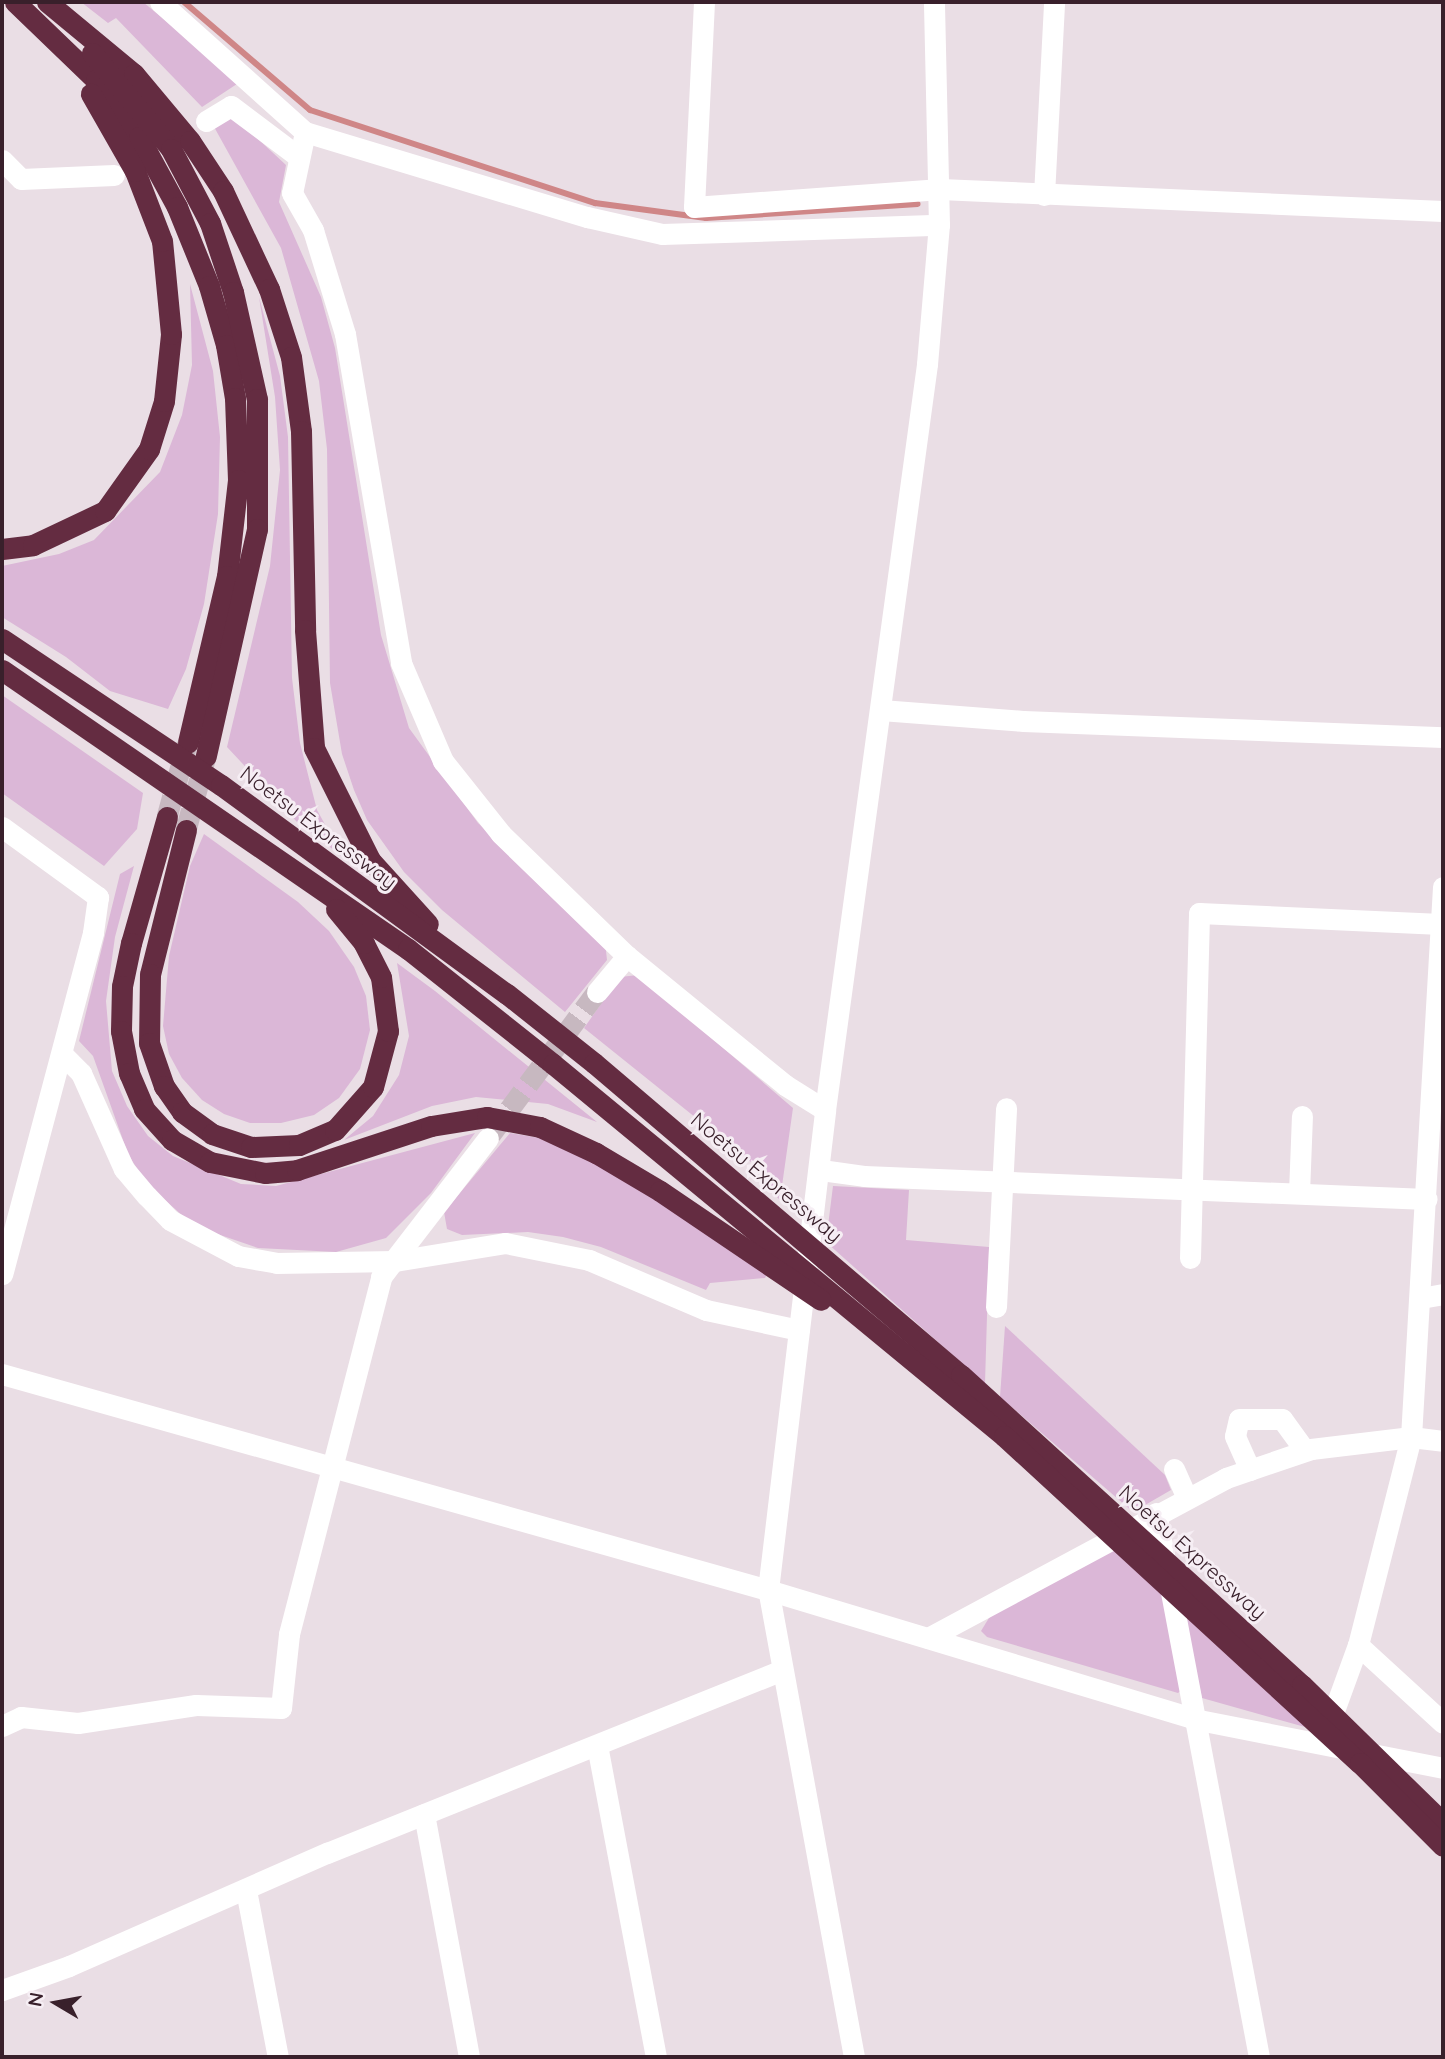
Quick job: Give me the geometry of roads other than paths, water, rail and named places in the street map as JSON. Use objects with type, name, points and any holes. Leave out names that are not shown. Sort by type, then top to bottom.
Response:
[{"type":"highway","points":[[15,2],[49,30],[96,80],[139,137],[177,207],[209,286],[226,345],[235,398],[238,480],[227,576],[188,742]]},
{"type":"highway","points":[[47,2],[171,149],[210,223],[248,354],[257,399],[257,529],[198,760]]},
{"type":"highway","points":[[47,2],[134,74],[190,141],[247,238],[291,357],[301,431],[305,630],[314,748],[370,860],[413,911],[507,994]]},
{"type":"highway","points":[[2,549],[45,540],[105,511],[149,449],[164,401],[171,334],[162,241],[135,171],[49,30]]},
{"type":"highway","name":"Noetsu Expressway","points":[[2,639],[198,760],[507,994],[779,1217],[1144,1539],[1443,1823]]},
{"type":"highway","points":[[2,670],[408,949],[763,1248]]},
{"type":"highway","points":[[167,817],[131,943],[122,986],[121,1031],[129,1073],[144,1108],[172,1140],[210,1162],[265,1173],[297,1170],[431,1126],[487,1118],[540,1127],[596,1153],[763,1248]]},
{"type":"highway","points":[[186,830],[150,974],[149,1043],[164,1086],[183,1112],[212,1134],[251,1147],[299,1145],[335,1130],[373,1087],[388,1031],[381,977],[364,943],[305,879]]},
{"type":"highway","name":"Noetsu Expressway","points":[[763,1248],[943,1385],[1221,1634],[1443,1846]]},
{"type":"street","points":[[160,2],[305,132],[587,217],[662,234],[939,225]]},
{"type":"street","points":[[704,2],[694,206],[940,189],[1443,211]]},
{"type":"street","points":[[854,2057],[780,1671],[768,1590],[821,1170],[825,1110],[927,364],[940,189],[934,2]]},
{"type":"street","points":[[1044,195],[1054,2]]},
{"type":"street","points":[[206,121],[231,106],[299,158]]},
{"type":"street","points":[[305,132],[292,193],[313,230],[345,334],[401,663],[443,761],[501,834],[627,956],[785,1086],[825,1110]]},
{"type":"street","points":[[2,160],[21,179],[114,175]]},
{"type":"street","points":[[881,710],[1023,721],[1443,737]]},
{"type":"street","points":[[2,827],[98,897],[93,933],[2,1273]]},
{"type":"street","points":[[1321,1744],[1358,1645],[1411,1437],[1427,1199],[1443,887]]},
{"type":"street","points":[[1189,1258],[1199,913],[1441,924]]},
{"type":"street","points":[[597,992],[627,956]]},
{"type":"street","points":[[62,1054],[81,1073],[124,1169],[170,1220],[204,1242],[237,1256],[276,1263],[395,1261],[505,1244],[552,1251],[651,1283],[706,1310],[799,1330]]},
{"type":"street","points":[[996,1307],[1006,1108]]},
{"type":"street","points":[[1299,1193],[1302,1116]]},
{"type":"street","points":[[2,1726],[21,1717],[78,1723],[196,1705],[281,1709],[289,1634],[381,1277],[488,1138]]},
{"type":"street","points":[[821,1170],[864,1176],[1191,1187],[1427,1199]]},
{"type":"street","points":[[1421,1298],[1443,1294]]},
{"type":"street","points":[[2,1374],[768,1590],[1199,1720],[1443,1769]]},
{"type":"street","points":[[1250,1470],[1235,1436],[1239,1419],[1282,1419],[1305,1451]]},
{"type":"street","points":[[928,1638],[1038,1583],[1156,1513],[1250,1470],[1305,1451],[1411,1437],[1443,1441]]},
{"type":"street","points":[[1174,1469],[1187,1498]]},
{"type":"street","points":[[1156,1513],[1199,1720],[1259,2057]]},
{"type":"street","points":[[1358,1645],[1443,1723]]},
{"type":"street","points":[[2,1990],[69,1966],[424,1814],[780,1671]]},
{"type":"street","points":[[597,1745],[656,2057]]},
{"type":"street","points":[[424,1814],[469,2057]]},
{"type":"street","points":[[246,1889],[278,2057]]},
{"type":"waterway","points":[[184,2],[310,110],[595,203],[706,218],[918,204]]},
{"type":"tunnel","points":[[167,817],[187,744]]},
{"type":"tunnel","points":[[186,830],[206,756]]},
{"type":"tunnel","points":[[491,1134],[597,992]]}]
